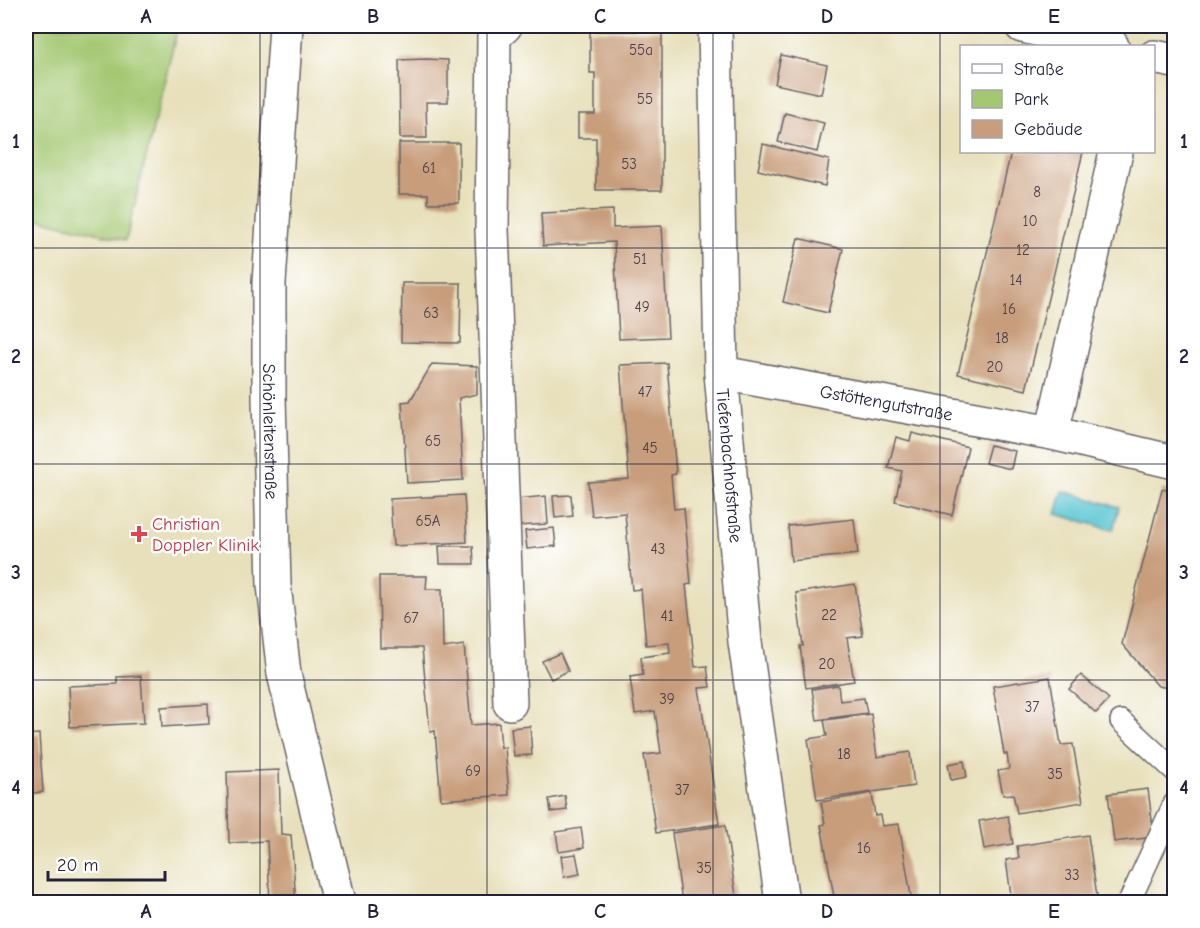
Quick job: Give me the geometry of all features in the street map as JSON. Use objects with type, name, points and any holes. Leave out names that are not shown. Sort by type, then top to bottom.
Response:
[{"type":"street","name":"Schönleitenstraße","points":[[286,26],[269,283],[269,398],[274,585],[284,674],[339,903]]},
{"type":"street","points":[[505,26],[494,36],[492,230],[510,703]]},
{"type":"street","name":"Tiefenbachhofstraße","points":[[715,26],[721,373],[745,642],[782,903]]},
{"type":"street","points":[[1022,26],[1098,38]]},
{"type":"street","points":[[1155,57],[1174,61]]},
{"type":"street","points":[[1052,433],[1116,153]]},
{"type":"street","name":"Gstöttengutstraße","points":[[721,373],[1052,433],[1174,462]]},
{"type":"lane","points":[[1121,721],[1174,770]]},
{"type":"lane","points":[[1129,903],[1174,804]]},
{"type":"green space","points":[[26,26],[178,26],[126,240],[26,216]]},
{"type":"water","points":[[1063,491],[1119,507],[1113,530],[1056,514]]},
{"type":"building","points":[[590,31],[662,31],[662,190],[596,190],[596,138],[578,138],[578,114],[595,114],[595,73],[590,73]]},
{"type":"building","points":[[781,55],[827,65],[821,94],[775,84]]},
{"type":"building","points":[[399,60],[448,60],[448,102],[426,102],[427,138],[400,138]]},
{"type":"building","points":[[785,113],[824,123],[817,152],[778,142]]},
{"type":"building","points":[[399,143],[459,143],[459,203],[428,203],[428,194],[399,194]]},
{"type":"building","points":[[763,144],[829,160],[825,186],[758,170]]},
{"type":"building","points":[[1011,153],[1083,153],[1026,390],[958,374]]},
{"type":"building","points":[[613,210],[613,228],[662,226],[668,337],[619,339],[614,242],[543,246],[541,213]]},
{"type":"building","points":[[798,238],[843,249],[828,313],[783,302]]},
{"type":"building","points":[[402,283],[461,283],[460,343],[401,342]]},
{"type":"building","points":[[667,363],[676,474],[671,475],[674,509],[684,508],[691,584],[686,585],[695,667],[707,666],[710,687],[699,688],[719,824],[656,833],[644,755],[661,753],[655,711],[635,714],[630,677],[643,675],[641,657],[670,653],[669,643],[646,645],[641,589],[632,590],[625,513],[592,516],[588,482],[629,479],[620,365]]},
{"type":"building","points":[[432,364],[477,366],[477,394],[459,398],[463,480],[407,483],[402,402],[410,401]]},
{"type":"building","points":[[912,433],[968,447],[952,515],[895,501],[902,471],[888,468],[896,437],[910,441]]},
{"type":"building","points":[[990,445],[1015,451],[1011,469],[985,463]]},
{"type":"building","points":[[1162,489],[1174,492],[1174,689],[1158,686],[1122,644]]},
{"type":"building","points":[[464,495],[467,542],[393,546],[390,499]]},
{"type":"building","points":[[571,495],[573,516],[555,518],[553,496]]},
{"type":"building","points":[[546,496],[548,524],[518,526],[517,499]]},
{"type":"building","points":[[854,519],[858,554],[791,561],[788,526]]},
{"type":"building","points":[[554,528],[556,546],[527,549],[525,531]]},
{"type":"building","points":[[439,546],[473,546],[474,564],[440,564]]},
{"type":"building","points":[[379,576],[427,576],[426,589],[442,589],[443,648],[464,645],[471,725],[499,723],[501,748],[505,747],[509,795],[441,800],[435,731],[430,732],[422,648],[380,648]]},
{"type":"building","points":[[855,584],[863,636],[847,638],[854,681],[806,688],[796,593]]},
{"type":"building","points":[[560,653],[568,671],[551,679],[542,661]]},
{"type":"building","points":[[1081,675],[1109,699],[1096,713],[1069,689]]},
{"type":"building","points":[[141,676],[144,723],[70,727],[68,686],[117,684],[117,677]]},
{"type":"building","points":[[1050,677],[1061,745],[1073,744],[1083,802],[1017,813],[1013,794],[1003,795],[998,771],[1009,769],[1007,754],[1004,754],[993,686]]},
{"type":"building","points":[[838,685],[840,701],[864,698],[867,713],[817,720],[812,689]]},
{"type":"building","points":[[208,704],[209,724],[162,727],[161,707]]},
{"type":"building","points":[[871,714],[877,757],[910,752],[914,786],[817,800],[808,739],[827,736],[824,720]]},
{"type":"building","points":[[530,726],[532,755],[514,756],[511,728]]},
{"type":"building","points":[[39,734],[43,792],[26,794],[26,735]]},
{"type":"building","points":[[964,761],[967,777],[951,780],[948,764]]},
{"type":"building","points":[[279,770],[281,834],[291,835],[296,902],[270,902],[267,841],[229,843],[227,772]]},
{"type":"building","points":[[1148,789],[1154,837],[1114,842],[1108,794]]},
{"type":"building","points":[[872,793],[875,816],[880,815],[882,826],[899,824],[912,902],[835,902],[821,825],[825,824],[821,802]]},
{"type":"building","points":[[565,796],[567,810],[551,812],[549,799]]},
{"type":"building","points":[[1008,816],[1013,844],[984,849],[979,821]]},
{"type":"building","points":[[725,825],[737,902],[682,902],[672,833]]},
{"type":"building","points":[[581,828],[584,848],[559,852],[556,832]]},
{"type":"building","points":[[1088,835],[1097,896],[1054,902],[1012,902],[1006,860],[1019,858],[1017,846]]},
{"type":"building","points":[[576,854],[580,874],[564,877],[561,856]]},
{"type":"place","name":"Christian Doppler Klinik","points":[[139,534]]}]
